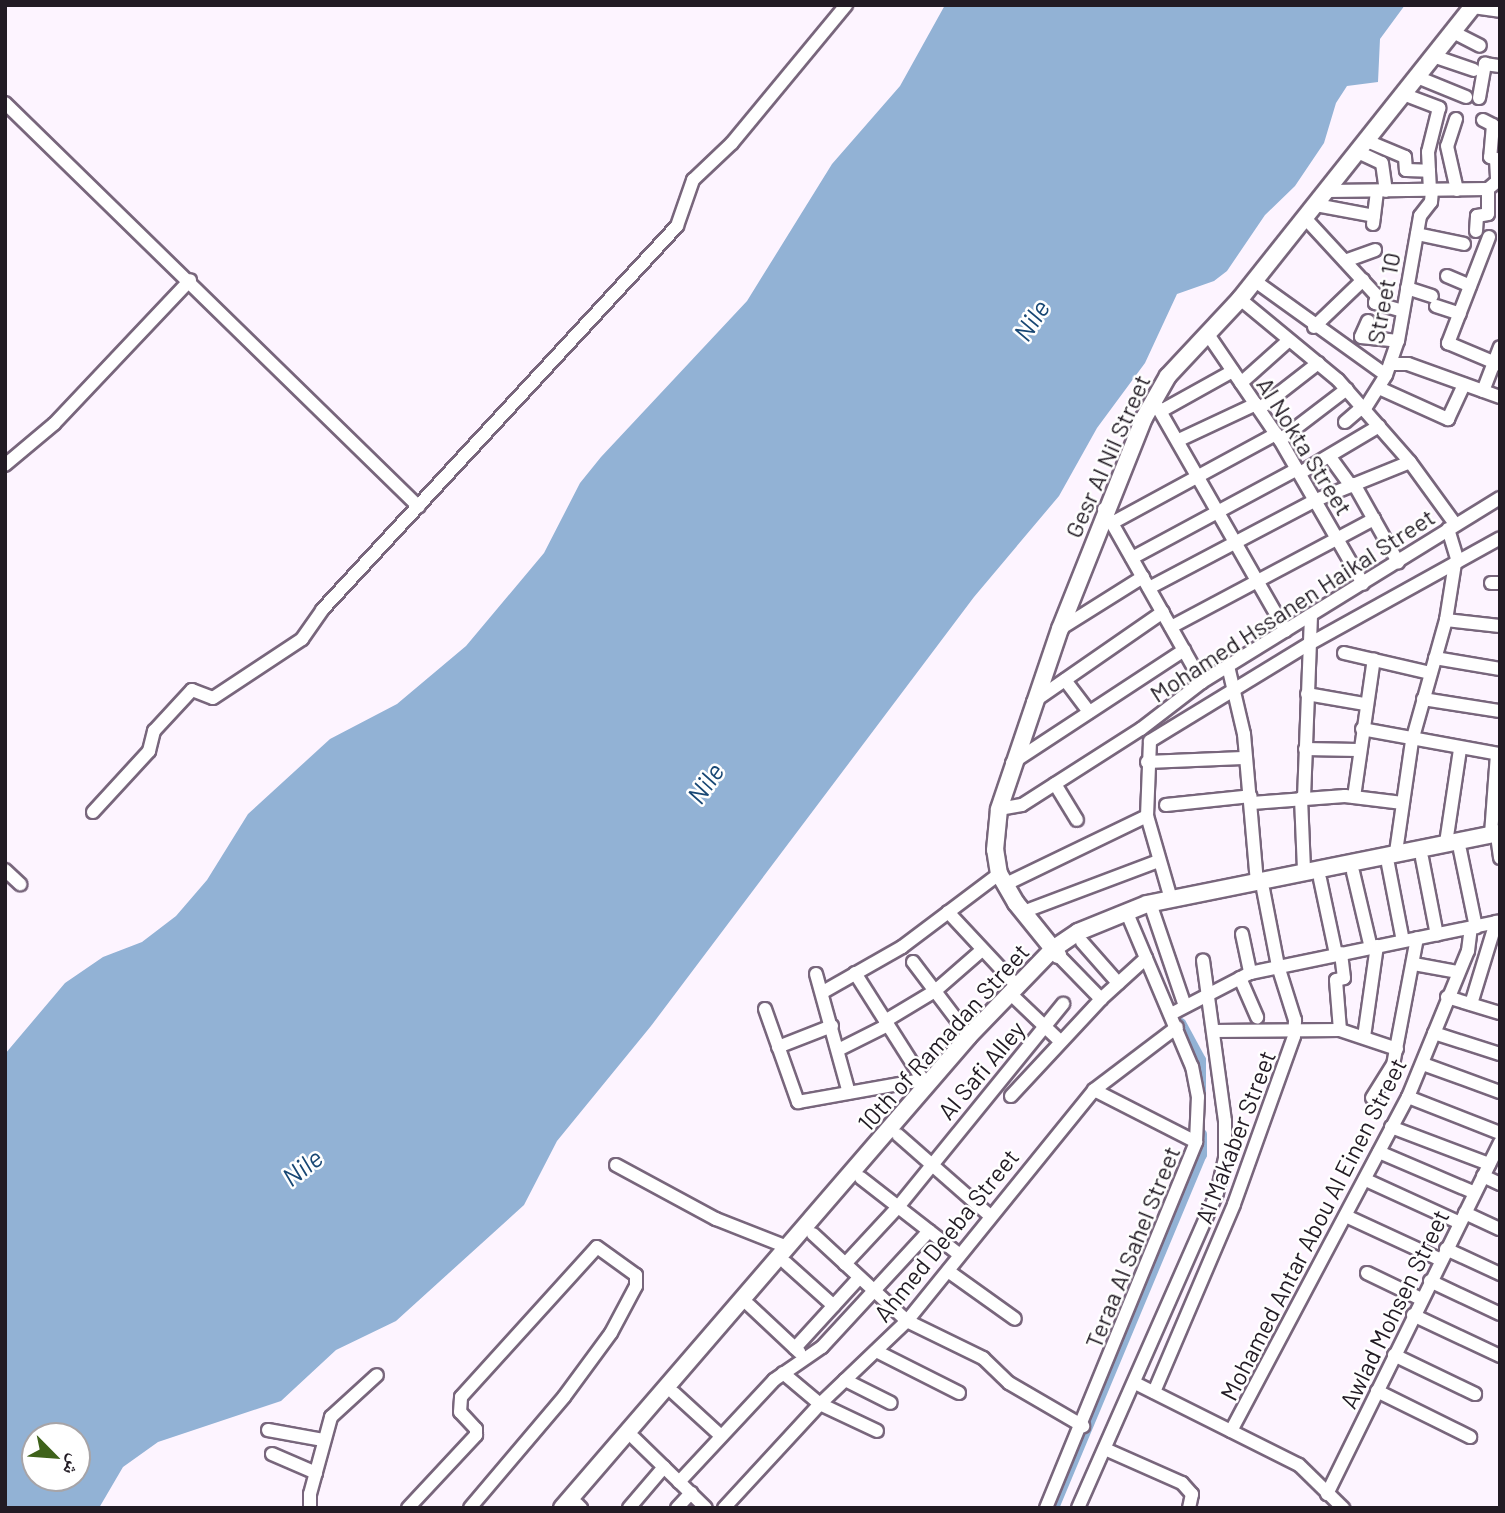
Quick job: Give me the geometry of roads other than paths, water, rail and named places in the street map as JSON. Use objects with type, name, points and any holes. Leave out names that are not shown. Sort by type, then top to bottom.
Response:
[{"type":"main road","name":"Gesr Al Nil Street","points":[[1001,880],[995,850],[999,808],[1012,763],[1060,629],[1157,405],[1207,333],[1255,281],[1474,6]]},
{"type":"main road","name":"10th of Ramadan Street","points":[[1057,953],[1129,918],[1260,886],[1304,871],[1498,842]]},
{"type":"main road","name":"10th of Ramadan Street","points":[[573,1507],[749,1305],[924,1083],[969,1036],[1057,953],[1106,919],[1171,899],[1320,879],[1353,872],[1392,858],[1422,858],[1453,847]]},
{"type":"main road","points":[[1001,880],[1057,953]]},
{"type":"main road","name":"10th of Ramadan Street","points":[[573,1507],[787,1255],[813,1234],[1016,992]]},
{"type":"street","points":[[93,812],[149,751],[154,731],[192,690],[213,698],[302,639],[321,610],[677,226],[693,180],[732,143],[846,5]]},
{"type":"street","points":[[1474,6],[1500,11]]},
{"type":"street","points":[[1453,32],[1480,46]]},
{"type":"street","points":[[1433,56],[1474,70]]},
{"type":"street","points":[[1417,78],[1472,98],[1485,64],[1500,66]]},
{"type":"street","points":[[1404,94],[1440,108],[1429,146],[1431,190]]},
{"type":"street","points":[[5,103],[190,280],[419,507]]},
{"type":"street","points":[[1456,119],[1447,146],[1457,190]]},
{"type":"street","points":[[1476,231],[1476,217],[1487,215],[1498,179],[1496,159],[1490,157],[1495,141],[1493,125],[1483,120]]},
{"type":"street","points":[[1362,147],[1405,157],[1407,170],[1429,171]]},
{"type":"street","points":[[1316,205],[1373,221],[1381,191],[1381,162],[1362,147]]},
{"type":"street","name":"Street 10","points":[[1345,422],[1363,409],[1379,388],[1388,369],[1398,341],[1417,234],[1431,190]]},
{"type":"street","points":[[1327,191],[1457,190],[1492,199]]},
{"type":"street","points":[[1305,218],[1377,296],[1375,303],[1403,311]]},
{"type":"street","points":[[1417,234],[1464,244]]},
{"type":"street","points":[[1489,237],[1449,344],[1497,363]]},
{"type":"street","points":[[1345,261],[1376,250]]},
{"type":"street","points":[[1447,276],[1470,286]]},
{"type":"street","points":[[5,464],[54,424],[190,280]]},
{"type":"street","points":[[1314,327],[1363,280]]},
{"type":"street","points":[[1255,281],[1354,356],[1388,369],[1408,365],[1500,397]]},
{"type":"street","points":[[1407,288],[1460,314]]},
{"type":"street","points":[[1240,299],[1347,389],[1409,462],[1452,527],[1457,562],[1446,620],[1412,740],[1392,858],[1403,941]]},
{"type":"street","points":[[1368,321],[1361,335],[1367,340],[1398,341]]},
{"type":"street","name":"Al Nokta Street","points":[[1207,333],[1278,437],[1363,583]]},
{"type":"street","points":[[1354,356],[1367,340]]},
{"type":"street","points":[[1241,383],[1287,341]]},
{"type":"street","points":[[1483,391],[1497,363],[1500,347]]},
{"type":"street","points":[[1179,440],[1257,407],[1318,363]]},
{"type":"street","points":[[1233,371],[1157,405],[1200,475],[1286,631]]},
{"type":"street","points":[[1379,388],[1448,419],[1464,384]]},
{"type":"street","points":[[1202,682],[1108,516],[1278,437],[1347,389]]},
{"type":"street","points":[[1132,558],[1218,509],[1330,457],[1379,426]]},
{"type":"street","points":[[1330,457],[1353,485],[1398,562]]},
{"type":"street","points":[[1060,629],[1146,583],[1236,542],[1316,500],[1409,462]]},
{"type":"street","name":"Mohamed Hssanen Haikal Street","points":[[999,808],[1021,805],[1055,784],[1141,729],[1202,682],[1500,498]]},
{"type":"street","points":[[1171,627],[1374,519]]},
{"type":"street","points":[[1171,899],[1147,816],[1147,762],[1152,739],[1235,692],[1309,643],[1500,538]]},
{"type":"street","points":[[1033,702],[1163,612]]},
{"type":"street","points":[[1304,871],[1302,798],[1311,615]]},
{"type":"street","points":[[1446,620],[1500,626]]},
{"type":"street","points":[[1012,763],[1184,650]]},
{"type":"street","points":[[1344,653],[1430,673]]},
{"type":"street","points":[[1435,658],[1500,669]]},
{"type":"street","points":[[1354,797],[1358,750],[1374,659]]},
{"type":"street","name":"Al Makaber Street","points":[[1154,1392],[1234,1204],[1296,1029],[1260,886],[1251,799],[1243,758],[1244,734],[1228,666]]},
{"type":"street","points":[[1065,680],[1089,712]]},
{"type":"street","points":[[1307,694],[1365,704]]},
{"type":"street","points":[[1423,699],[1500,711]]},
{"type":"street","points":[[1362,729],[1498,754],[1498,842]]},
{"type":"street","points":[[1305,749],[1358,750]]},
{"type":"street","points":[[1460,749],[1453,847],[1474,927]]},
{"type":"street","points":[[1147,762],[1243,758]]},
{"type":"street","points":[[1055,784],[1077,820]]},
{"type":"street","points":[[1166,805],[1251,799],[1354,797],[1403,803]]},
{"type":"street","points":[[824,992],[902,947],[947,912],[1001,880],[1147,816]]},
{"type":"street","points":[[1422,858],[1437,935]]},
{"type":"street","points":[[1023,912],[1159,861]]},
{"type":"street","points":[[5,870],[20,884]]},
{"type":"street","points":[[1353,872],[1374,947],[1364,1037]]},
{"type":"street","points":[[1320,879],[1344,978],[1336,980],[1340,1030]]},
{"type":"street","points":[[947,912],[1060,1041]]},
{"type":"street","points":[[1153,912],[1185,1006]]},
{"type":"street","name":"Teraa Al Sahel Street","points":[[1046,1508],[1083,1426],[1196,1142],[1196,1082],[1177,1027],[1129,918]]},
{"type":"street","points":[[1171,1014],[1208,992],[1245,975],[1498,922],[1471,1004]]},
{"type":"street","name":"Mohamed Antar Abou Al Einen Street","points":[[1231,1431],[1348,1217],[1408,1097],[1423,1064],[1447,996],[1468,951],[1474,927]]},
{"type":"street","points":[[1242,934],[1245,975],[1256,1017]]},
{"type":"street","points":[[1372,1098],[1389,1074],[1397,1049],[1417,938]]},
{"type":"street","points":[[1082,942],[1118,983]]},
{"type":"street","points":[[838,1049],[886,1023],[935,991],[982,950]]},
{"type":"street","points":[[1057,953],[1101,999]]},
{"type":"street","points":[[1012,1096],[1060,1041],[1146,958]]},
{"type":"street","points":[[1078,1508],[1217,1193],[1225,1134],[1203,960]]},
{"type":"street","points":[[913,962],[969,1036]]},
{"type":"street","points":[[1414,964],[1458,972]]},
{"type":"street","points":[[765,1009],[798,1102],[924,1083],[855,973]]},
{"type":"street","points":[[816,974],[824,992],[849,1093]]},
{"type":"street","points":[[1447,996],[1500,1013]]},
{"type":"street","name":"Al Safi Alley","points":[[845,1264],[898,1207],[930,1163],[1063,1004]]},
{"type":"street","points":[[778,1047],[832,1026]]},
{"type":"street","name":"Ahmed Deeba Street","points":[[724,1508],[820,1404],[907,1321],[989,1215],[1094,1090],[1177,1027]]},
{"type":"street","points":[[1213,1031],[1340,1030],[1397,1049]]},
{"type":"street","points":[[1434,1033],[1500,1054]]},
{"type":"street","points":[[1423,1064],[1500,1092]]},
{"type":"street","points":[[1094,1090],[1196,1142]]},
{"type":"street","points":[[1408,1097],[1500,1133]]},
{"type":"street","points":[[1391,1127],[1486,1170],[1500,1184]]},
{"type":"street","points":[[898,1135],[989,1215]]},
{"type":"street","name":"Awlad Mohsen Street","points":[[1327,1494],[1500,1143]]},
{"type":"street","points":[[1379,1152],[1475,1193]]},
{"type":"street","points":[[616,1165],[787,1255],[834,1306]]},
{"type":"street","points":[[861,1178],[960,1255]]},
{"type":"street","points":[[1366,1180],[1462,1218],[1500,1229]]},
{"type":"street","points":[[1348,1217],[1500,1274]]},
{"type":"street","points":[[679,1482],[720,1435],[783,1373],[807,1360],[874,1293],[929,1231]]},
{"type":"street","points":[[813,1234],[907,1321],[983,1358],[1009,1383],[1083,1426]]},
{"type":"street","points":[[409,1507],[474,1439],[476,1429],[460,1412],[461,1397],[597,1247],[636,1275],[636,1286],[611,1333],[564,1397],[470,1508]]},
{"type":"street","points":[[948,1270],[1015,1319]]},
{"type":"street","points":[[1367,1273],[1421,1299]]},
{"type":"street","points":[[795,1348],[859,1278]]},
{"type":"street","points":[[1430,1282],[1500,1314]]},
{"type":"street","points":[[749,1305],[807,1360]]},
{"type":"street","points":[[1413,1315],[1500,1356]]},
{"type":"street","points":[[876,1351],[959,1393]]},
{"type":"street","points":[[1394,1354],[1475,1394]]},
{"type":"street","points":[[783,1373],[820,1404],[877,1431]]},
{"type":"street","points":[[310,1508],[323,1440],[333,1414],[377,1375]]},
{"type":"street","points":[[845,1380],[891,1403]]},
{"type":"street","points":[[1135,1383],[1299,1465],[1343,1508]]},
{"type":"street","points":[[1377,1391],[1471,1437]]},
{"type":"street","points":[[674,1393],[720,1435]]},
{"type":"street","points":[[268,1430],[323,1440]]},
{"type":"street","points":[[634,1438],[706,1508]]},
{"type":"street","points":[[1105,1449],[1182,1483],[1192,1494],[1189,1508]]},
{"type":"street","points":[[272,1454],[316,1473]]},
{"type":"street","points":[[629,1508],[664,1467]]},
{"type":"street","points":[[677,1508],[691,1493]]},
{"type":"water","name":"Nile","points":[[945,5],[1405,5],[1380,39],[1378,82],[1347,86],[1336,103],[1324,143],[1295,186],[1265,215],[1227,271],[1214,281],[1177,294],[1145,363],[1097,428],[1059,496],[974,597],[651,1026],[557,1141],[524,1205],[396,1321],[336,1350],[281,1401],[158,1442],[123,1467],[99,1508],[5,1508],[5,1054],[65,983],[103,957],[142,942],[176,916],[207,880],[248,814],[330,739],[397,704],[466,646],[544,553],[580,483],[601,457],[747,301],[832,164],[900,86]]},
{"type":"waterway","points":[[1181,1023],[1201,1060],[1201,1091]]},
{"type":"waterway","points":[[1054,1508],[1202,1155],[1202,1134]]}]
